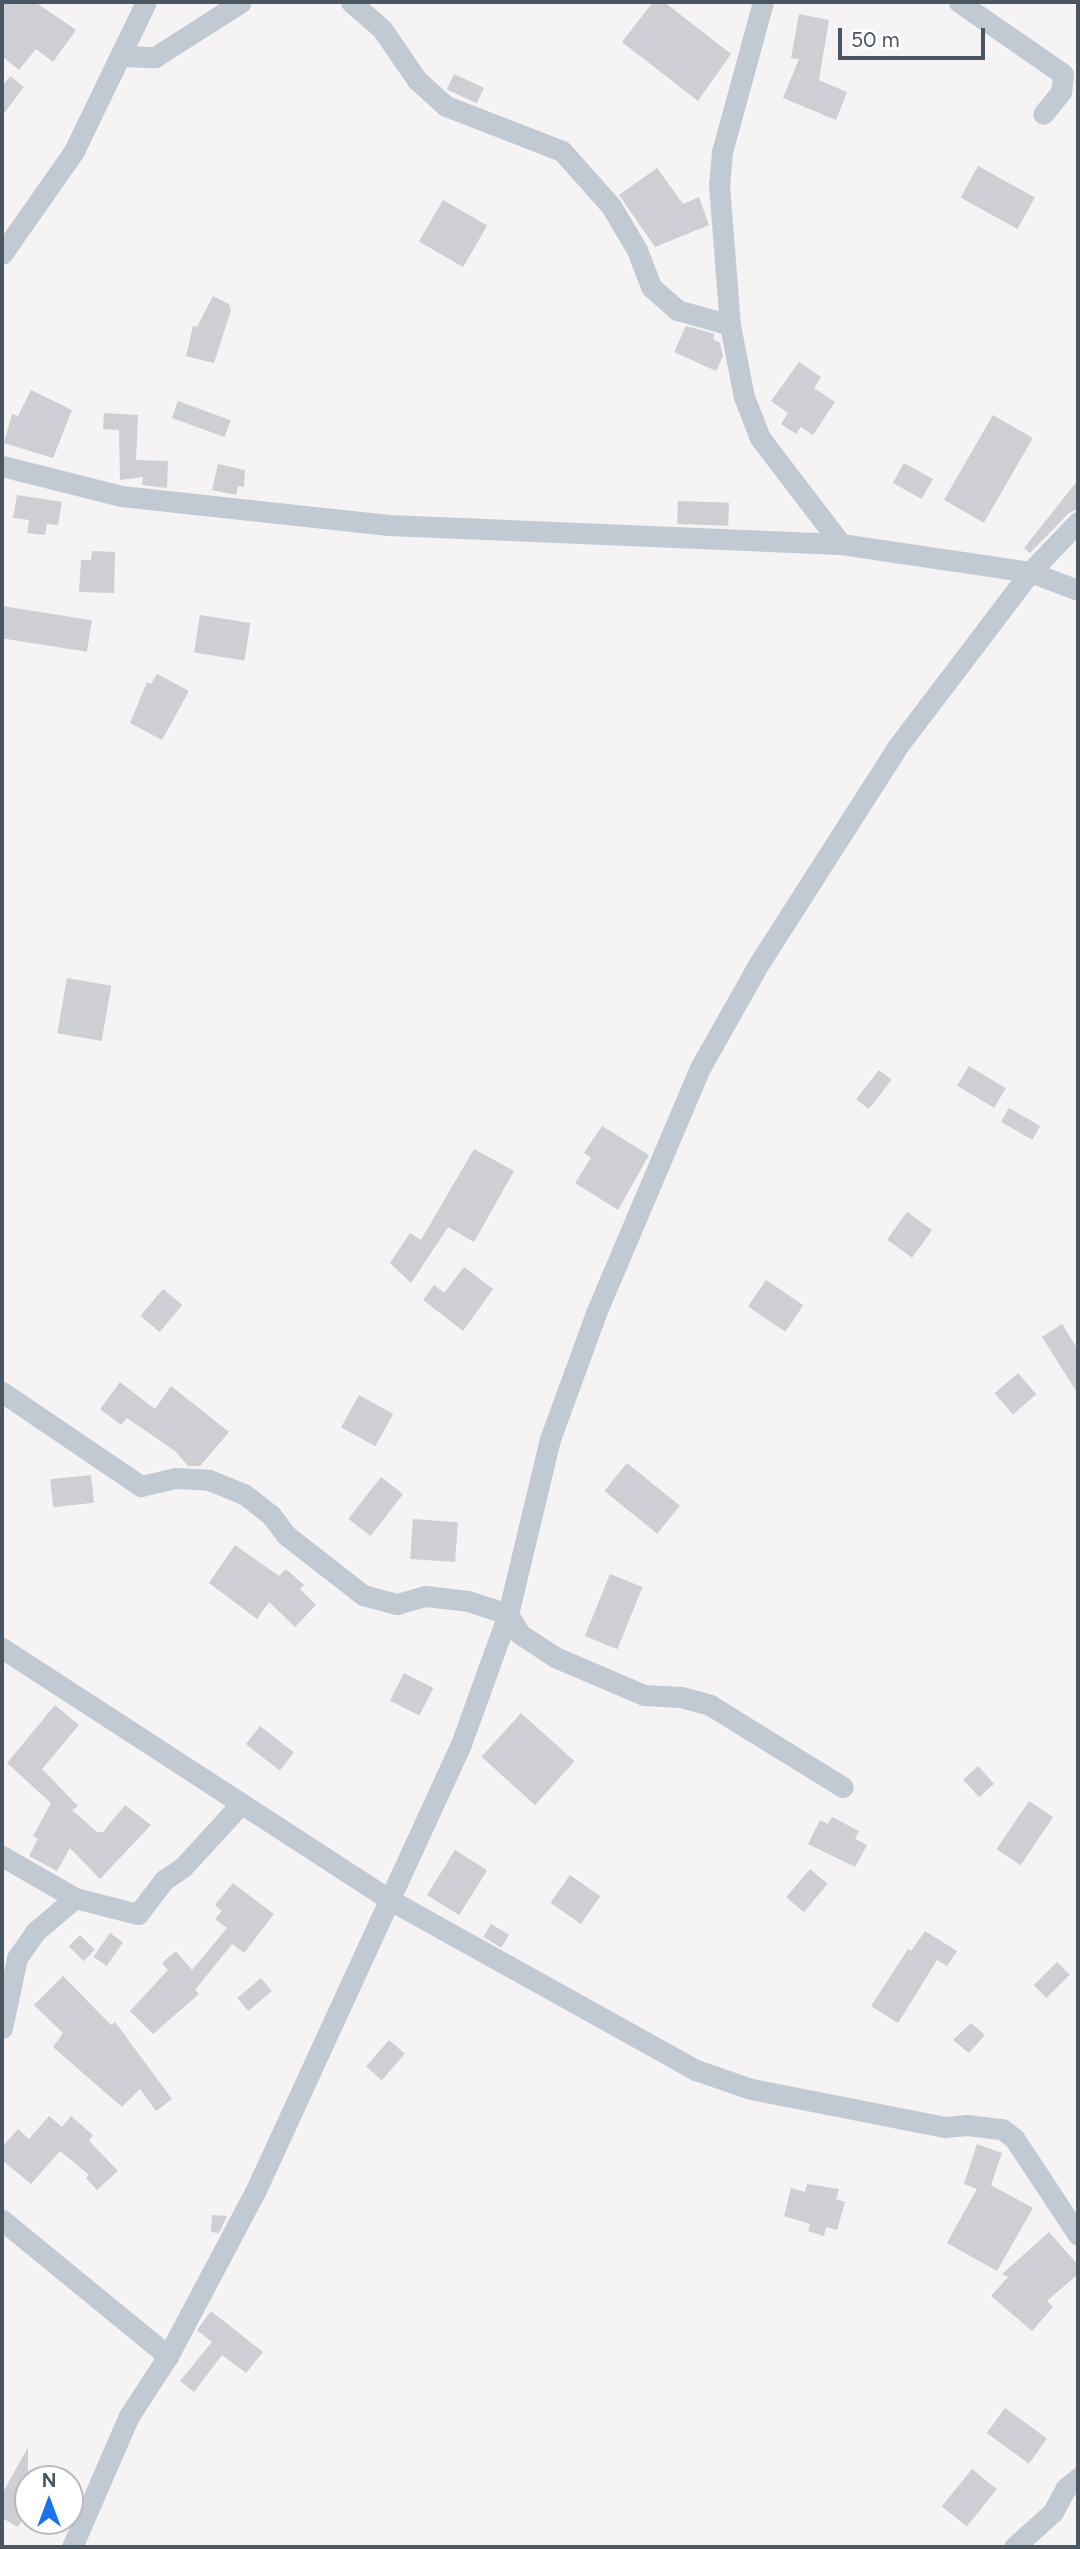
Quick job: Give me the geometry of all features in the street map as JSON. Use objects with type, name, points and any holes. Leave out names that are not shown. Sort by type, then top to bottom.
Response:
[{"type":"street","points":[[2,254],[74,150],[146,2]]},
{"type":"street","points":[[120,56],[155,57],[241,2]]},
{"type":"street","points":[[351,2],[382,29],[417,80],[446,106],[562,150],[611,206],[637,250],[651,287],[677,310],[730,325]]},
{"type":"street","points":[[763,2],[722,152],[719,186],[730,325],[744,397],[760,439],[841,544]]},
{"type":"street","points":[[959,2],[1062,74],[1061,92],[1043,114]]},
{"type":"street","points":[[2,466],[121,496],[388,525],[841,544],[1030,572],[1078,590]]},
{"type":"street","points":[[72,2547],[129,2416],[168,2356],[255,2192],[392,1901],[461,1744],[508,1614],[550,1439],[596,1313],[700,1068],[758,965],[898,746],[1030,572],[1078,522]]},
{"type":"street","points":[[2,1392],[141,1486],[176,1478],[209,1480],[244,1494],[271,1515],[286,1535],[363,1595],[397,1604],[425,1596],[468,1601],[508,1614],[520,1634],[555,1657],[644,1695],[681,1697],[710,1705],[844,1787]]},
{"type":"street","points":[[2,1648],[392,1901],[723,2081],[945,2127],[967,2124],[1002,2129],[1014,2138],[1078,2235]]},
{"type":"street","points":[[2,1856],[75,1898],[138,1914],[164,1880],[183,1867],[241,1804]]},
{"type":"street","points":[[2,2028],[17,1958],[34,1932],[75,1898]]},
{"type":"street","points":[[2,2220],[168,2356]]},
{"type":"street","points":[[1014,2547],[1053,2512],[1066,2488],[1078,2478]]},
{"type":"building","points":[[2,2],[35,2],[76,30],[53,62],[36,49],[19,70],[2,56]]},
{"type":"building","points":[[653,2],[664,2],[731,54],[698,101],[622,42]]},
{"type":"building","points":[[799,14],[829,20],[819,80],[847,92],[836,120],[783,98],[799,59],[791,58]]},
{"type":"building","points":[[454,74],[484,88],[477,103],[447,89]]},
{"type":"building","points":[[10,76],[24,87],[2,116],[2,87]]},
{"type":"building","points":[[978,166],[1035,198],[1017,229],[961,197]]},
{"type":"building","points":[[657,168],[683,204],[699,197],[709,225],[655,247],[619,195]]},
{"type":"building","points":[[443,200],[487,225],[463,267],[419,242]]},
{"type":"building","points":[[213,296],[229,304],[231,310],[214,363],[186,356],[193,326],[197,327]]},
{"type":"building","points":[[686,326],[715,334],[713,339],[720,343],[723,356],[716,371],[674,352]]},
{"type":"building","points":[[799,362],[821,377],[814,388],[835,402],[813,435],[801,427],[796,434],[781,424],[788,413],[771,401]]},
{"type":"building","points":[[31,390],[72,410],[53,458],[4,443],[12,414],[18,416]]},
{"type":"building","points":[[178,401],[231,420],[224,437],[172,418]]},
{"type":"building","points":[[104,413],[138,415],[136,460],[168,461],[167,488],[142,485],[143,477],[120,480],[119,430],[103,429]]},
{"type":"building","points":[[993,415],[1033,438],[984,523],[944,500]]},
{"type":"building","points":[[904,463],[933,479],[922,499],[893,483]]},
{"type":"building","points":[[218,464],[245,470],[244,487],[238,486],[236,495],[212,490]]},
{"type":"building","points":[[1078,480],[1078,509],[1069,513],[1030,553],[1024,548]]},
{"type":"building","points":[[17,495],[62,502],[58,525],[47,524],[45,535],[27,533],[29,520],[13,518]]},
{"type":"building","points":[[678,501],[729,503],[728,526],[677,524]]},
{"type":"building","points":[[92,551],[115,552],[114,593],[79,592],[81,560],[91,560]]},
{"type":"building","points":[[2,606],[92,620],[87,652],[2,638]]},
{"type":"building","points":[[200,615],[250,623],[244,661],[194,653]]},
{"type":"building","points":[[157,674],[189,691],[162,740],[130,723],[147,682],[151,684]]},
{"type":"building","points":[[67,978],[111,986],[102,1041],[57,1033]]},
{"type":"building","points":[[969,1066],[1006,1088],[994,1108],[957,1086]]},
{"type":"building","points":[[879,1070],[892,1080],[869,1109],[856,1099]]},
{"type":"building","points":[[1009,1108],[1040,1126],[1032,1140],[1001,1122]]},
{"type":"building","points":[[602,1126],[649,1155],[618,1210],[575,1183],[591,1158],[584,1153]]},
{"type":"building","points":[[474,1149],[514,1171],[474,1242],[448,1227],[411,1283],[390,1263],[410,1233],[421,1240]]},
{"type":"building","points":[[907,1212],[932,1230],[912,1258],[887,1240]]},
{"type":"building","points":[[464,1267],[493,1289],[463,1331],[423,1300],[434,1285],[444,1293]]},
{"type":"building","points":[[766,1280],[803,1305],[785,1332],[748,1307]]},
{"type":"building","points":[[163,1289],[182,1305],[160,1332],[141,1316]]},
{"type":"building","points":[[1062,1324],[1078,1350],[1078,1394],[1042,1337]]},
{"type":"building","points":[[1018,1373],[1036,1394],[1013,1414],[995,1393]]},
{"type":"building","points":[[120,1382],[155,1409],[171,1386],[229,1432],[200,1466],[188,1466],[175,1451],[127,1418],[121,1425],[100,1409]]},
{"type":"building","points":[[359,1395],[393,1414],[375,1446],[341,1427]]},
{"type":"building","points":[[627,1463],[680,1506],[657,1534],[604,1491]]},
{"type":"building","points":[[91,1475],[94,1503],[53,1507],[50,1479]]},
{"type":"building","points":[[381,1477],[403,1494],[370,1536],[348,1519]]},
{"type":"building","points":[[413,1519],[458,1522],[455,1562],[410,1559]]},
{"type":"building","points":[[235,1545],[279,1576],[286,1569],[304,1585],[300,1589],[316,1605],[295,1627],[269,1602],[257,1619],[209,1583]]},
{"type":"building","points":[[610,1574],[642,1587],[617,1649],[585,1636]]},
{"type":"building","points":[[404,1673],[433,1688],[419,1716],[390,1701]]},
{"type":"building","points":[[55,1705],[79,1725],[42,1769],[78,1806],[72,1810],[97,1832],[103,1832],[125,1805],[151,1825],[100,1879],[70,1848],[57,1871],[29,1856],[38,1839],[33,1836],[51,1803],[7,1763]]},
{"type":"building","points":[[521,1713],[575,1761],[535,1805],[482,1757]]},
{"type":"building","points":[[260,1726],[294,1752],[280,1771],[246,1744]]},
{"type":"building","points":[[978,1766],[994,1784],[979,1797],[963,1779]]},
{"type":"building","points":[[1029,1801],[1053,1817],[1021,1865],[997,1849]]},
{"type":"building","points":[[832,1817],[859,1831],[855,1839],[867,1845],[855,1867],[808,1844],[820,1820],[828,1824]]},
{"type":"building","points":[[455,1850],[487,1870],[459,1915],[427,1895]]},
{"type":"building","points":[[810,1869],[828,1884],[804,1912],[786,1897]]},
{"type":"building","points":[[570,1875],[600,1896],[581,1924],[550,1903]]},
{"type":"building","points":[[233,1883],[274,1914],[244,1953],[232,1944],[195,1990],[199,1994],[153,2034],[130,2011],[168,1970],[162,1963],[176,1951],[192,1970],[227,1928],[215,1919],[222,1911],[215,1905]]},
{"type":"building","points":[[491,1924],[509,1935],[501,1948],[483,1937]]},
{"type":"building","points":[[925,1931],[957,1951],[947,1966],[937,1960],[898,2023],[871,2006],[908,1949],[911,1951]]},
{"type":"building","points":[[110,1933],[123,1942],[106,1966],[93,1957]]},
{"type":"building","points":[[80,1935],[95,1950],[84,1961],[69,1946]]},
{"type":"building","points":[[1057,1962],[1070,1975],[1046,1998],[1034,1985]]},
{"type":"building","points":[[63,1976],[111,2025],[115,2022],[172,2099],[156,2111],[140,2089],[122,2107],[53,2047],[63,2033],[34,2005]]},
{"type":"building","points":[[261,1978],[272,1991],[248,2011],[237,1998]]},
{"type":"building","points":[[971,2023],[985,2035],[969,2053],[953,2040]]},
{"type":"building","points":[[389,2040],[405,2054],[382,2080],[366,2066]]},
{"type":"building","points":[[49,2116],[62,2127],[71,2116],[93,2135],[89,2141],[118,2171],[97,2190],[86,2178],[89,2175],[60,2151],[31,2184],[2,2160],[2,2147],[18,2129],[29,2139]]},
{"type":"building","points":[[977,2144],[1002,2153],[991,2185],[1033,2208],[997,2271],[947,2243],[977,2189],[964,2184]]},
{"type":"building","points":[[807,2184],[839,2189],[836,2199],[845,2202],[837,2230],[826,2227],[824,2236],[808,2231],[810,2224],[784,2216],[791,2188],[805,2192]]},
{"type":"building","points":[[212,2215],[227,2216],[219,2233],[211,2232]]},
{"type":"building","points":[[1049,2232],[1078,2265],[1078,2274],[1047,2301],[1053,2307],[1032,2331],[991,2296],[1008,2277],[1002,2274]]},
{"type":"building","points":[[211,2311],[263,2352],[246,2373],[222,2355],[194,2392],[180,2381],[212,2342],[197,2330]]},
{"type":"building","points":[[1005,2408],[1047,2439],[1029,2464],[987,2433]]},
{"type":"building","points":[[28,2447],[28,2465],[18,2465]]},
{"type":"building","points":[[972,2469],[997,2489],[967,2526],[942,2506]]},
{"type":"building","points":[[14,2472],[14,2525],[2,2518],[2,2494]]}]
